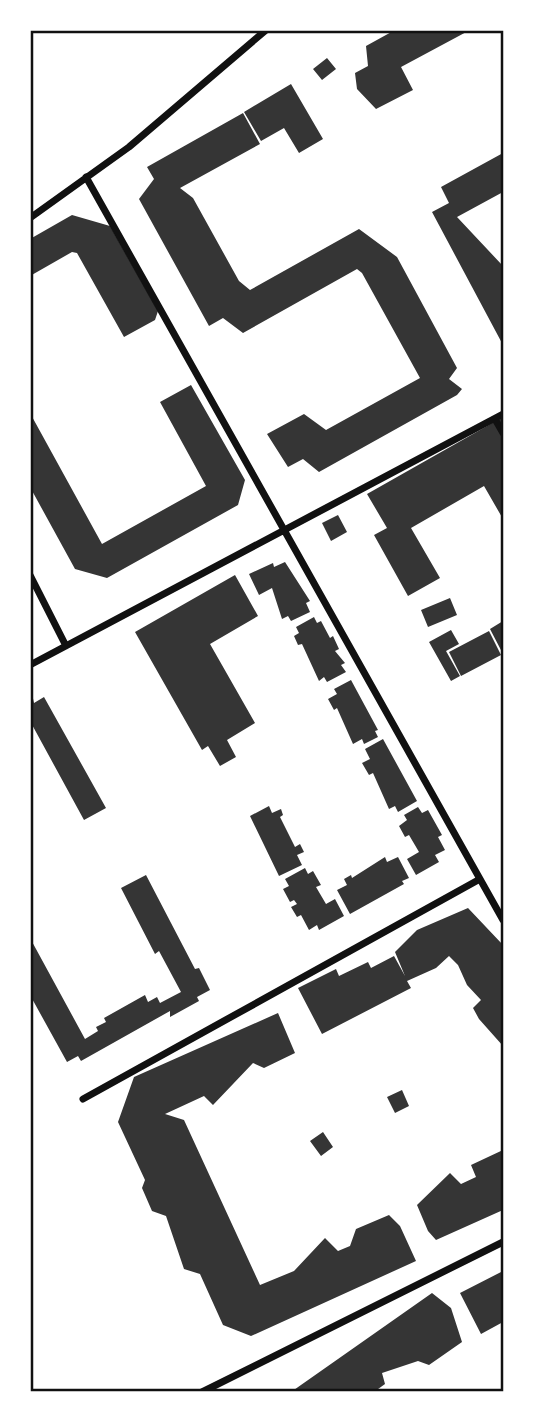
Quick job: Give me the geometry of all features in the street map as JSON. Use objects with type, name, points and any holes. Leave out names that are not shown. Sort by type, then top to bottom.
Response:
[{"type":"street","points":[[30,218],[129,147],[266,30]]},
{"type":"street","points":[[86,177],[282,531],[503,920]]},
{"type":"street","points":[[30,665],[503,414]]},
{"type":"street","points":[[495,419],[503,433]]},
{"type":"street","points":[[30,575],[66,646]]},
{"type":"street","points":[[83,1099],[480,879]]},
{"type":"street","points":[[202,1392],[503,1242]]},
{"type":"building","points":[[395,30],[470,30],[401,67],[413,90],[376,109],[357,89],[355,73],[368,66],[366,46]]},
{"type":"building","points":[[327,58],[336,69],[322,80],[313,69]]},
{"type":"building","points":[[291,84],[323,139],[299,153],[284,128],[261,141],[244,112]]},
{"type":"building","points":[[243,113],[260,144],[180,188],[193,198],[239,281],[250,290],[359,229],[397,257],[457,368],[449,379],[462,389],[457,395],[319,472],[303,459],[288,467],[267,434],[304,414],[326,430],[420,378],[362,273],[357,269],[243,333],[223,318],[209,326],[139,199],[154,179],[147,167]]},
{"type":"building","points":[[503,153],[503,192],[457,217],[503,266],[503,345],[432,212],[449,203],[441,187]]},
{"type":"building","points":[[72,215],[110,226],[158,311],[155,320],[124,337],[77,253],[72,252],[30,276],[30,239]]},
{"type":"building","points":[[191,385],[245,480],[238,505],[107,578],[75,569],[30,487],[30,413],[102,544],[206,486],[160,402]]},
{"type":"building","points":[[503,417],[503,519],[484,486],[411,528],[440,578],[408,596],[374,535],[387,528],[367,494]]},
{"type":"building","points":[[338,515],[347,532],[331,541],[322,523]]},
{"type":"building","points":[[285,562],[310,601],[306,603],[310,612],[291,621],[288,616],[282,619],[272,588],[259,595],[249,574],[273,563],[274,567]]},
{"type":"building","points":[[235,575],[258,616],[210,644],[255,723],[227,740],[236,757],[220,766],[208,746],[202,750],[135,632]]},
{"type":"building","points":[[450,598],[457,615],[428,627],[421,610]]},
{"type":"building","points":[[314,617],[317,623],[321,621],[330,638],[333,636],[339,649],[335,651],[345,663],[341,665],[346,672],[327,682],[324,677],[319,681],[302,644],[298,645],[294,636],[299,633],[296,627]]},
{"type":"building","points":[[503,621],[503,654],[490,629]]},
{"type":"building","points":[[451,630],[459,644],[446,651],[460,676],[451,681],[429,642]]},
{"type":"building","points":[[489,631],[501,655],[461,676],[449,652]]},
{"type":"building","points":[[351,680],[378,730],[375,731],[378,737],[364,744],[362,739],[353,744],[337,708],[334,710],[328,699],[337,694],[334,689]]},
{"type":"building","points":[[32,694],[34,703],[44,697],[106,808],[84,820],[30,721]]},
{"type":"building","points":[[383,739],[417,801],[398,812],[395,806],[389,809],[373,773],[369,775],[362,763],[370,759],[365,749]]},
{"type":"building","points":[[269,806],[272,813],[281,809],[283,815],[280,817],[295,847],[300,844],[304,852],[297,855],[302,865],[279,876],[250,816]]},
{"type":"building","points":[[418,807],[422,813],[428,810],[442,835],[438,837],[445,850],[435,855],[439,862],[416,875],[407,859],[419,852],[409,835],[405,837],[399,826],[407,820],[404,815]]},
{"type":"building","points":[[385,857],[387,862],[398,857],[409,878],[402,881],[404,884],[350,914],[337,890],[347,885],[344,879],[351,875],[352,878]]},
{"type":"building","points":[[305,868],[308,874],[313,871],[321,885],[316,887],[326,904],[335,899],[344,916],[319,930],[317,925],[309,930],[301,915],[297,917],[291,907],[297,904],[294,900],[290,902],[283,889],[289,886],[285,879]]},
{"type":"building","points":[[146,875],[195,969],[199,968],[210,990],[197,997],[199,1001],[170,1017],[170,1011],[81,1061],[78,1056],[67,1062],[30,995],[30,938],[85,1039],[98,1031],[96,1027],[106,1022],[104,1018],[145,995],[148,1002],[157,997],[160,1003],[181,992],[159,951],[155,954],[121,888]]},
{"type":"building","points":[[468,908],[503,945],[503,1046],[479,1019],[473,1008],[481,1000],[467,985],[458,965],[449,956],[436,968],[407,981],[411,988],[322,1034],[298,988],[336,969],[339,976],[368,962],[371,968],[394,956],[405,976],[395,952],[417,930]]},
{"type":"building","points":[[278,1013],[295,1053],[264,1068],[253,1063],[213,1105],[204,1096],[165,1114],[184,1120],[260,1285],[294,1271],[325,1238],[338,1251],[350,1246],[356,1229],[389,1215],[400,1226],[416,1261],[251,1336],[223,1325],[200,1274],[184,1269],[166,1216],[152,1211],[142,1188],[145,1180],[118,1122],[134,1077]]},
{"type":"building","points":[[402,1090],[409,1106],[395,1113],[387,1097]]},
{"type":"building","points":[[323,1132],[333,1147],[321,1156],[310,1141]]},
{"type":"building","points":[[503,1150],[503,1210],[436,1240],[428,1231],[417,1205],[450,1173],[461,1184],[476,1177],[471,1165]]},
{"type":"building","points":[[503,1271],[503,1322],[481,1334],[460,1293]]},
{"type":"building","points":[[432,1293],[451,1308],[462,1342],[429,1365],[418,1361],[382,1373],[385,1384],[374,1392],[361,1389],[356,1392],[291,1392]]}]
